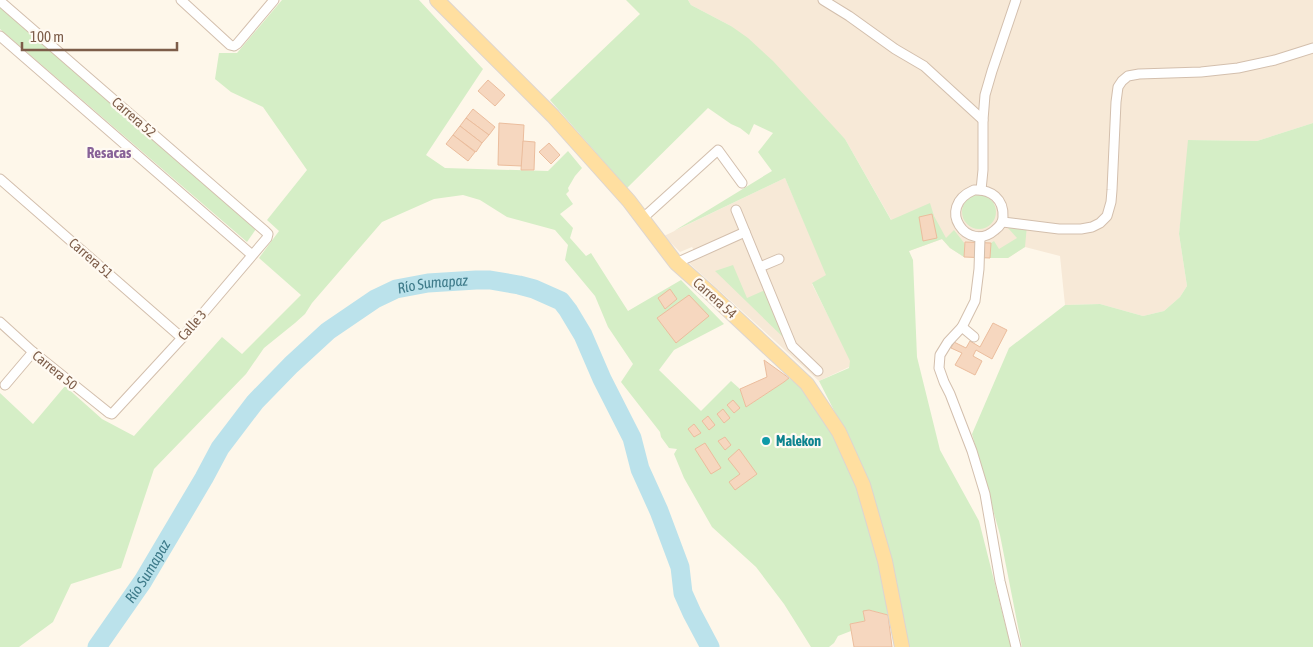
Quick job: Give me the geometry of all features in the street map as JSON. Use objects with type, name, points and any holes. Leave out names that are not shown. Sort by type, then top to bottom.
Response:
[{"type":"main road","name":"Carrera 54","points":[[437,0],[553,116],[629,201],[676,263],[807,384],[839,432],[863,485],[885,561],[902,647]]},
{"type":"street","points":[[181,0],[230,45],[234,46],[272,0]]},
{"type":"street","points":[[823,0],[895,49],[924,66],[983,120]]},
{"type":"street","points":[[981,190],[985,95],[1016,0]]},
{"type":"street","name":"Carrera 52","points":[[0,1],[268,234]]},
{"type":"street","name":"Carrera 52","points":[[0,36],[252,255]]},
{"type":"street","points":[[1003,222],[1081,230],[1100,223],[1107,216],[1111,202],[1118,87],[1128,76],[1238,68],[1274,60],[1313,48]]},
{"type":"street","points":[[642,218],[718,150],[742,183]]},
{"type":"street","name":"Carrera 51","points":[[0,179],[182,338]]},
{"type":"street","points":[[974,190],[994,194],[1002,205],[1003,222],[994,232],[980,237],[972,236],[965,233],[956,220],[957,205],[961,198],[974,190]]},
{"type":"street","points":[[736,210],[792,346],[818,371]]},
{"type":"street","points":[[676,263],[745,232]]},
{"type":"street","name":"Calle 3","points":[[112,414],[182,338],[267,238],[268,234]]},
{"type":"street","points":[[980,237],[979,269],[974,301],[962,327],[948,342],[940,355],[939,368],[972,451],[985,494],[1000,581],[1016,647]]},
{"type":"street","points":[[760,267],[779,259]]},
{"type":"street","name":"Carrera 50","points":[[0,322],[33,352],[112,414]]},
{"type":"street","points":[[962,327],[974,338]]},
{"type":"street","points":[[5,385],[33,352]]},
{"type":"shaded area","points":[[688,0],[1313,0],[1313,123],[1257,141],[1189,140],[1179,234],[1187,286],[1180,297],[1164,311],[1143,316],[1100,304],[1065,305],[1060,256],[1025,247],[1008,258],[964,257],[950,248],[942,239],[909,251],[845,139],[731,26],[691,5]]},
{"type":"shaded area","points":[[785,178],[827,275],[812,284],[851,361],[849,367],[819,381],[689,263],[698,256],[692,247],[680,252],[664,236]]},
{"type":"green space","points":[[282,0],[419,0],[483,69],[426,155],[445,168],[548,171],[568,151],[582,168],[575,176],[566,194],[573,204],[560,214],[573,228],[570,238],[586,256],[591,253],[628,311],[681,280],[724,324],[674,350],[659,370],[701,411],[731,381],[740,389],[746,407],[789,378],[809,393],[851,467],[883,563],[888,615],[870,610],[863,612],[865,621],[850,624],[851,631],[838,636],[829,647],[811,647],[784,604],[756,567],[712,527],[684,478],[674,454],[677,449],[669,448],[661,437],[660,432],[621,382],[633,364],[608,327],[595,296],[565,260],[568,245],[555,230],[507,217],[480,200],[463,195],[434,199],[382,222],[312,303],[305,314],[264,348],[246,374],[154,469],[121,568],[71,584],[53,622],[19,647],[0,647],[0,393],[33,424],[65,386],[102,419],[134,436],[222,337],[242,354],[301,295],[259,258],[279,231],[267,220],[307,170],[263,107],[231,92],[215,79],[219,53],[237,53]]},
{"type":"green space","points":[[626,0],[688,0],[691,5],[731,26],[748,38],[773,61],[845,139],[891,220],[930,203],[934,216],[946,238],[954,230],[965,244],[964,257],[950,248],[942,239],[909,251],[913,260],[917,357],[940,450],[979,521],[1011,647],[908,647],[893,567],[868,486],[845,432],[819,381],[849,368],[850,361],[812,283],[826,275],[785,178],[674,231],[772,171],[758,152],[773,133],[754,124],[749,135],[708,108],[627,188],[550,100],[640,14]]},
{"type":"green space","points":[[0,7],[256,229],[247,242],[0,29]]},
{"type":"green space","points":[[1313,123],[1313,647],[1022,647],[1000,535],[972,434],[1009,348],[1065,305],[1100,304],[1143,316],[1164,311],[1180,297],[1187,286],[1179,234],[1188,140],[1257,141]]},
{"type":"green space","points":[[979,195],[991,200],[996,212],[991,224],[979,229],[967,224],[962,212],[967,200]]},
{"type":"green space","points":[[1012,223],[1027,225],[1025,247],[1008,258],[990,258],[991,243],[994,241],[999,249],[1017,238],[1008,228]]},
{"type":"green space","points":[[733,265],[747,298],[765,290],[785,339],[715,271]]},
{"type":"building","points":[[488,80],[505,95],[495,106],[478,91]]},
{"type":"building","points":[[473,109],[495,127],[489,135],[466,118]]},
{"type":"building","points":[[466,118],[489,135],[482,143],[460,126]]},
{"type":"building","points":[[499,123],[524,125],[522,166],[498,165]]},
{"type":"building","points":[[460,126],[482,143],[476,152],[453,135]]},
{"type":"building","points":[[453,135],[475,152],[468,161],[446,144]]},
{"type":"building","points":[[523,141],[535,142],[534,170],[521,170]]},
{"type":"building","points":[[549,143],[560,155],[551,164],[539,152]]},
{"type":"building","points":[[932,214],[937,238],[923,241],[919,217]]},
{"type":"building","points":[[965,242],[991,243],[990,258],[964,257]]},
{"type":"building","points":[[670,289],[677,299],[665,309],[658,298]]},
{"type":"building","points":[[689,295],[709,316],[676,343],[657,318]]},
{"type":"building","points":[[993,323],[1007,330],[992,359],[976,350],[973,356],[982,361],[975,375],[955,365],[962,353],[951,348],[954,342],[966,348],[970,341],[980,347]]},
{"type":"building","points":[[764,360],[789,378],[746,407],[740,389],[767,377]]},
{"type":"building","points":[[733,400],[740,408],[734,413],[727,405]]},
{"type":"building","points":[[723,409],[730,418],[724,423],[717,414]]},
{"type":"building","points":[[708,416],[715,425],[709,430],[702,421]]},
{"type":"building","points":[[694,424],[701,433],[694,437],[688,429]]},
{"type":"building","points":[[725,437],[731,445],[725,450],[718,441]]},
{"type":"building","points":[[705,443],[721,468],[711,474],[695,449]]},
{"type":"building","points":[[739,449],[757,474],[735,490],[729,482],[740,474],[728,459]]},
{"type":"building","points":[[869,610],[888,615],[892,647],[854,647],[850,624],[865,621],[863,611]]},
{"type":"waterway","name":"Río Sumapaz","points":[[97,647],[143,581],[220,448],[255,402],[291,365],[328,331],[375,299],[396,289],[428,283],[476,280],[490,280],[534,289],[561,301],[568,310],[583,335],[602,379],[632,438],[640,469],[659,511],[680,567],[683,593],[710,647]]},
{"type":"place","name":"Malekon","points":[[766,441]]},
{"type":"district","name":"Resacas","points":[[109,153]]}]
